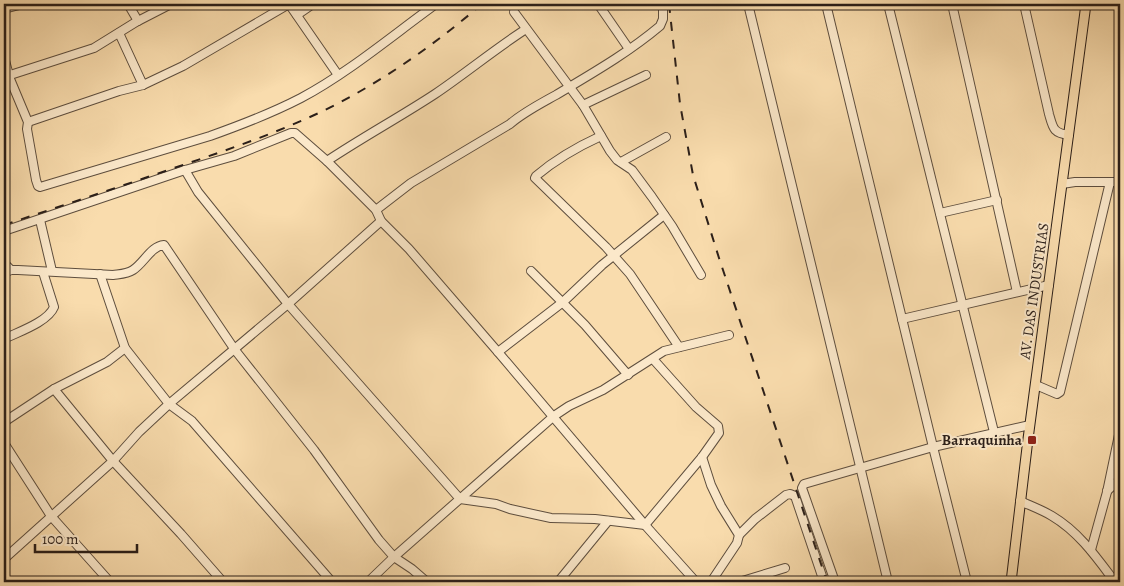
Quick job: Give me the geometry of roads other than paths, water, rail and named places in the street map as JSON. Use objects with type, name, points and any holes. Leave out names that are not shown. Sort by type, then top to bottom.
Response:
[{"type":"main road","name":"AV. DAS INDUSTRIAS","points":[[1011,582],[1086,4]]},
{"type":"street","points":[[4,10],[23,4]]},
{"type":"street","points":[[128,4],[138,21]]},
{"type":"street","points":[[6,76],[94,48],[138,21],[171,4]]},
{"type":"street","points":[[28,122],[119,91],[144,85],[183,66],[289,4],[338,75]]},
{"type":"street","points":[[297,15],[313,4]]},
{"type":"street","points":[[4,57],[6,76],[28,122],[27,129],[36,180],[40,187],[210,136],[301,98],[338,75],[436,4]]},
{"type":"street","points":[[598,4],[629,49]]},
{"type":"street","points":[[376,210],[411,183],[510,124],[523,114],[601,68],[629,49],[660,26],[663,19],[663,4]]},
{"type":"street","points":[[748,4],[888,582]]},
{"type":"street","points":[[826,4],[967,582]]},
{"type":"street","points":[[888,4],[994,432]]},
{"type":"street","points":[[952,4],[1017,292]]},
{"type":"street","points":[[1024,4],[1048,114],[1054,129],[1059,134],[1069,135]]},
{"type":"street","points":[[514,12],[583,106],[610,151],[632,170],[664,215],[701,275]]},
{"type":"street","points":[[327,161],[405,114],[526,29]]},
{"type":"street","points":[[119,33],[144,85]]},
{"type":"street","points":[[583,106],[646,75]]},
{"type":"street","points":[[4,231],[185,170],[234,156],[295,133],[327,161],[376,210],[381,220],[409,249],[696,582]]},
{"type":"street","points":[[601,136],[556,159],[535,178],[630,274],[679,347]]},
{"type":"street","points":[[621,162],[666,137]]},
{"type":"street","points":[[185,170],[198,192],[288,304],[460,499],[496,504],[551,518],[595,519],[645,525]]},
{"type":"street","points":[[1062,184],[1075,182],[1120,182]]},
{"type":"street","points":[[1036,385],[1057,394],[1060,392],[1110,182]]},
{"type":"street","points":[[940,214],[996,200]]},
{"type":"street","points":[[498,352],[563,302],[614,256],[664,215]]},
{"type":"street","points":[[40,220],[52,271]]},
{"type":"street","points":[[4,559],[113,461],[139,432],[169,404],[288,304],[381,220]]},
{"type":"street","points":[[4,263],[7,272],[52,271],[124,274],[132,270],[158,246],[164,245],[235,350],[314,450],[379,540],[394,557],[427,582]]},
{"type":"street","points":[[531,271],[563,302],[628,375]]},
{"type":"street","points":[[4,339],[42,320],[52,312],[54,307],[43,272]]},
{"type":"street","points":[[100,274],[125,348],[169,404],[192,422],[332,582]]},
{"type":"street","points":[[902,319],[1050,285]]},
{"type":"street","points":[[368,582],[554,416],[628,375],[669,348],[729,335]]},
{"type":"street","points":[[4,422],[54,389],[107,362],[125,348]]},
{"type":"street","points":[[645,525],[702,457],[719,433],[718,426],[696,407],[653,359]]},
{"type":"street","points":[[54,389],[113,461],[223,582]]},
{"type":"street","points":[[835,582],[802,485],[933,446],[1030,425]]},
{"type":"street","points":[[1091,550],[1107,492],[1110,468],[1120,430]]},
{"type":"street","points":[[4,443],[51,516],[110,582]]},
{"type":"street","points":[[702,457],[711,485],[721,506],[739,535]]},
{"type":"street","points":[[1107,492],[1120,478]]},
{"type":"street","points":[[711,582],[739,535],[755,519],[786,495],[790,494],[795,496],[824,582]]},
{"type":"street","points":[[1020,501],[1053,517],[1074,534],[1091,550],[1115,582]]},
{"type":"street","points":[[558,582],[608,521]]},
{"type":"street","points":[[739,582],[786,568]]},
{"type":"railway","points":[[4,225],[233,148],[325,110],[407,62],[482,4]]},
{"type":"railway","points":[[669,4],[680,104],[693,175],[827,582]]},
{"type":"place","name":"Barraquinha","points":[[1032,440]]}]
